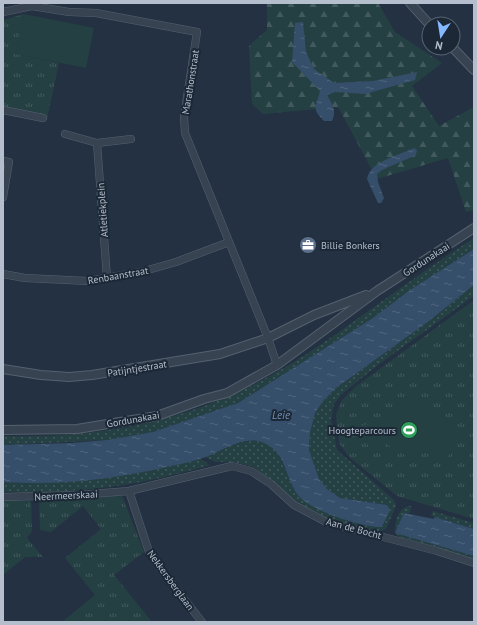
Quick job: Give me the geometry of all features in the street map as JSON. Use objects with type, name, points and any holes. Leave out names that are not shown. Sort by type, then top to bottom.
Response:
[{"type":"street","points":[[410,3],[422,16]]},
{"type":"street","name":"Marathonstraat","points":[[3,12],[32,6],[69,12],[96,13],[197,32],[184,117],[185,133],[268,338]]},
{"type":"street","points":[[461,56],[474,70]]},
{"type":"street","points":[[3,110],[43,118]]},
{"type":"street","points":[[65,134],[97,143],[131,139]]},
{"type":"street","name":"Atletiekplein","points":[[97,143],[107,278]]},
{"type":"street","points":[[3,161],[9,162],[3,197]]},
{"type":"street","name":"Gordunakaai","points":[[3,430],[77,429],[157,416],[204,399],[227,393],[277,365],[377,291],[474,228]]},
{"type":"street","name":"Renbaanstraat","points":[[3,274],[55,280],[88,281],[141,272],[176,262],[229,242]]},
{"type":"street","name":"Gordunakaai","points":[[268,338],[314,316],[377,291]]},
{"type":"street","points":[[268,338],[277,365]]},
{"type":"street","name":"Patijntjestraat","points":[[3,369],[55,376],[92,375],[220,354],[268,338]]},
{"type":"street","name":"Aan de Bocht","points":[[130,491],[232,466],[242,468],[251,471],[271,484],[294,506],[326,522],[437,551],[474,563]]},
{"type":"street","name":"Neermeerskaai","points":[[3,497],[78,496],[130,491]]},
{"type":"street","name":"Nekkersberglaan","points":[[130,491],[149,552],[202,622]]},
{"type":"green space","points":[[267,3],[378,3],[395,32],[421,49],[421,56],[431,56],[442,63],[412,86],[439,126],[474,107],[474,210],[466,212],[448,158],[377,179],[338,107],[263,114],[252,104],[249,46],[267,30]]},
{"type":"green space","points":[[24,14],[16,54],[59,63],[47,119],[3,110],[3,20]]},
{"type":"green space","points":[[24,14],[94,28],[86,68],[16,54]]},
{"type":"green space","points":[[474,238],[474,249],[410,290],[373,318],[238,403],[153,432],[107,440],[3,445],[3,436],[63,435],[122,428],[150,422],[208,405],[236,393],[259,382],[304,356]]},
{"type":"green space","points":[[474,285],[474,296],[378,365],[342,394],[334,404],[331,419],[337,450],[395,501],[396,506],[386,529],[379,532],[333,521],[300,505],[252,466],[232,462],[216,462],[205,457],[245,442],[254,441],[270,445],[275,448],[296,492],[305,501],[314,507],[350,522],[373,527],[382,527],[385,523],[387,505],[339,498],[327,489],[319,479],[309,450],[310,433],[315,413],[324,400],[336,388],[429,321]]},
{"type":"green space","points":[[474,300],[474,519],[397,496],[349,457],[339,443],[336,415],[342,400],[355,387]]},
{"type":"green space","name":"Hoogteparcours","points":[[407,396],[431,408],[464,434],[446,459],[419,448],[408,457],[383,442],[377,450],[355,437],[361,426],[393,419]]},
{"type":"green space","points":[[199,458],[210,465],[133,483],[57,492],[3,492],[3,482],[23,483],[172,466]]},
{"type":"green space","points":[[122,496],[144,552],[114,575],[152,622],[62,622],[95,595],[65,558],[101,529],[83,506],[51,532],[40,530],[39,501]]},
{"type":"green space","points":[[3,500],[31,501],[32,531],[27,538],[43,557],[25,557],[3,575]]},
{"type":"green space","points":[[411,506],[410,513],[404,513],[395,533],[396,520],[403,509]]},
{"type":"green space","points":[[433,511],[474,523],[474,529],[434,517],[431,515]]},
{"type":"green space","points":[[395,533],[474,556],[474,559],[403,539]]},
{"type":"water","points":[[303,22],[306,52],[314,69],[334,83],[373,81],[417,72],[415,80],[365,94],[335,92],[327,95],[331,101],[334,114],[332,121],[324,121],[316,110],[316,104],[320,91],[292,62],[295,23]]},
{"type":"water","points":[[414,148],[417,150],[416,155],[382,170],[377,174],[378,182],[384,198],[381,203],[378,203],[367,179],[369,173],[379,163],[386,159]]},
{"type":"water","name":"Leie","points":[[474,249],[474,285],[429,321],[336,388],[324,400],[315,413],[310,433],[309,450],[319,479],[327,489],[340,498],[387,505],[390,510],[382,527],[362,525],[336,517],[312,506],[303,500],[292,486],[279,455],[267,444],[258,441],[245,441],[206,457],[129,475],[66,482],[3,482],[3,445],[72,443],[107,440],[153,432],[238,403],[373,318],[410,290]]},
{"type":"water","points":[[404,513],[434,519],[434,517],[474,529],[474,556],[395,533]]},
{"type":"place","name":"Billie Bonkers","points":[[308,245]]},
{"type":"place","name":"Hoogteparcours","points":[[409,430]]}]
